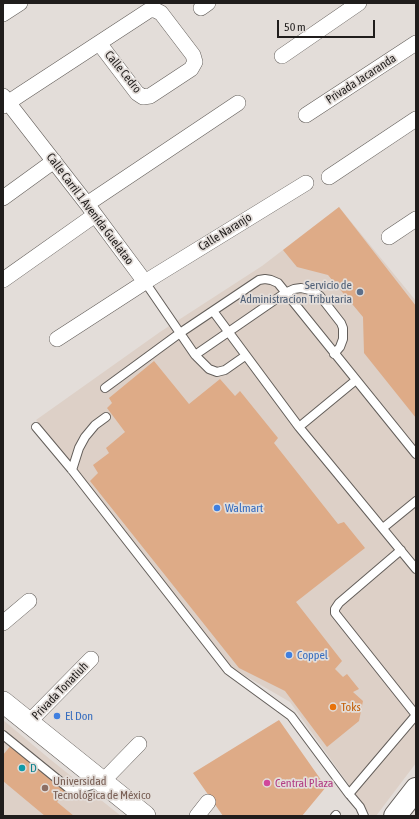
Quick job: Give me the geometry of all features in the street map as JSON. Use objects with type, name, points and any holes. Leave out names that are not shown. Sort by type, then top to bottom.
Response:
[{"type":"highway","points":[[395,816],[416,789]]},
{"type":"street","points":[[3,14],[20,3]]},
{"type":"street","points":[[282,56],[359,3]]},
{"type":"street","name":"Calle Cedro","points":[[5,102],[148,11],[155,10],[161,13],[193,55],[196,62],[191,69],[150,96],[143,97],[137,93],[99,43]]},
{"type":"street","name":"Privada Jacaranda","points":[[306,115],[416,43]]},
{"type":"street","name":"Calle Carril 1 Avenida Guelatao","points":[[5,102],[54,161],[145,282]]},
{"type":"street","points":[[3,280],[91,210],[238,103]]},
{"type":"street","points":[[329,177],[416,119]]},
{"type":"street","points":[[3,198],[54,161]]},
{"type":"street","name":"Calle Naranjo","points":[[57,339],[145,282],[306,182]]},
{"type":"street","points":[[389,237],[416,219]]},
{"type":"street","points":[[3,623],[29,601]]},
{"type":"street","name":"Privada Tonatiuh","points":[[28,723],[91,659]]},
{"type":"street","points":[[3,702],[145,816]]},
{"type":"street","points":[[102,782],[139,744]]},
{"type":"street","points":[[196,816],[208,802]]},
{"type":"lane","points":[[105,388],[180,333],[259,280],[271,280],[278,283],[416,454]]},
{"type":"lane","name":"Calle Carril 1 Avenida Guelatao","points":[[145,282],[195,355],[208,369],[217,372],[225,370],[245,356]]},
{"type":"lane","points":[[195,355],[285,293],[301,288],[314,291],[320,296],[341,323],[343,328],[343,339],[340,347],[334,354]]},
{"type":"lane","points":[[213,311],[299,427],[416,569]]},
{"type":"lane","points":[[299,427],[356,380]]},
{"type":"lane","points":[[72,470],[79,448],[85,437],[95,425],[106,417]]},
{"type":"lane","points":[[36,427],[72,470],[228,670],[291,716],[360,807],[364,816]]},
{"type":"lane","points":[[383,528],[416,501]]},
{"type":"lane","points":[[349,794],[416,715],[335,613],[335,609],[339,602],[401,550]]},
{"type":"lane","points":[[3,736],[72,791],[102,782]]},
{"type":"shaded area","points":[[339,207],[416,301],[416,763],[376,816],[371,816],[290,702],[230,667],[36,420],[160,332],[262,266]]},
{"type":"shaded area","name":"Universidad Tecnológica de México","points":[[3,720],[51,760],[121,816],[3,816]]},
{"type":"building","points":[[339,207],[416,306],[416,418],[364,353],[363,317],[328,275],[297,267],[283,250]]},
{"type":"building","points":[[154,361],[189,404],[220,379],[235,396],[240,391],[278,438],[274,443],[338,524],[344,522],[365,548],[296,602],[342,661],[335,669],[343,677],[347,674],[359,689],[353,692],[363,701],[359,721],[327,747],[285,691],[239,668],[90,481],[98,473],[93,465],[109,453],[106,448],[125,432],[107,408],[112,403],[109,398]]},
{"type":"building","points":[[279,720],[326,787],[302,816],[223,816],[193,773]]},
{"type":"building","name":"D","points":[[12,744],[67,790],[57,802],[74,816],[45,816],[3,781],[3,755]]},
{"type":"place","name":"Servicio de Administracíon Tributaria","points":[[360,292]]},
{"type":"place","name":"Walmart","points":[[217,508]]},
{"type":"place","name":"Coppel","points":[[289,655]]},
{"type":"place","name":"Toks","points":[[333,707]]},
{"type":"place","name":"El Don","points":[[57,716]]},
{"type":"place","name":"D","points":[[22,768]]},
{"type":"place","name":"Central Plaza","points":[[267,783]]},
{"type":"place","name":"Universidad Tecnológica de México","points":[[45,788]]}]
